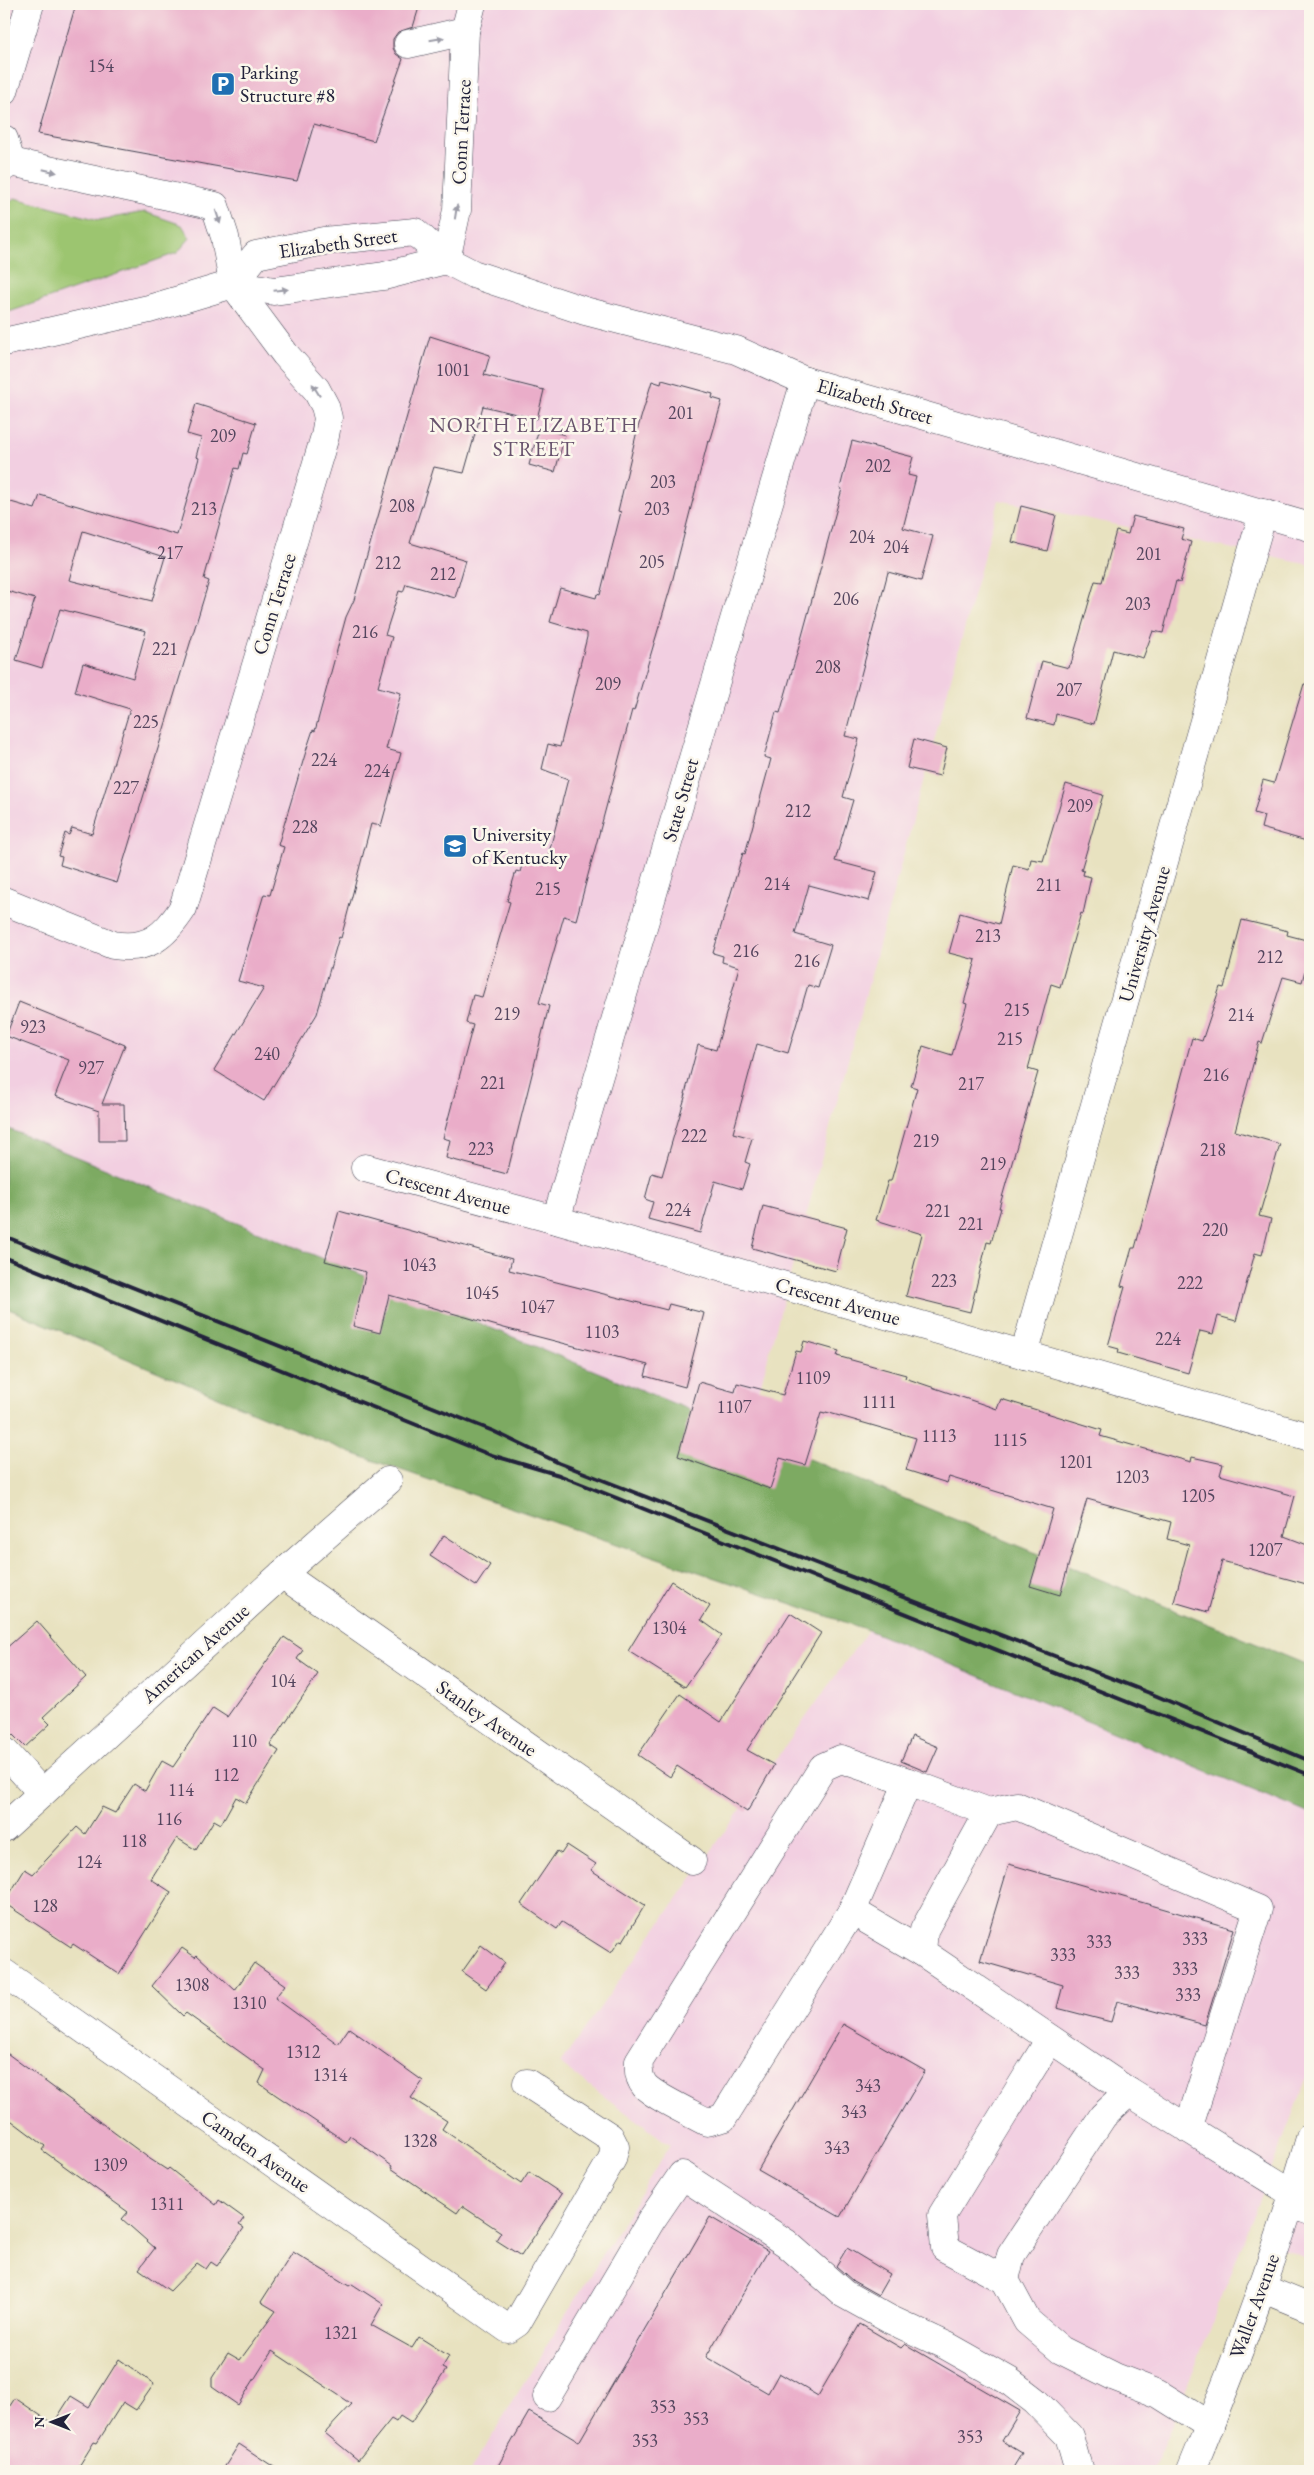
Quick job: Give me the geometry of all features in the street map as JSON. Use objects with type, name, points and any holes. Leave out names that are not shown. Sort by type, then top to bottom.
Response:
[{"type":"street","points":[[4,91],[30,4]]},
{"type":"street","name":"Conn Terrace","points":[[446,260],[457,210],[465,31],[472,4]]},
{"type":"street","points":[[408,44],[465,31]]},
{"type":"street","points":[[6,156],[215,206],[225,237],[233,284]]},
{"type":"street","name":"Elizabeth Street","points":[[233,284],[256,255],[324,241],[415,232],[446,260],[473,274],[585,311],[736,350],[805,381],[1310,526]]},
{"type":"street","name":"Elizabeth Street","points":[[4,342],[149,309],[233,284],[274,291],[384,276],[446,260]]},
{"type":"street","name":"Conn Terrace","points":[[4,901],[113,946],[124,947],[156,940],[173,924],[183,908],[325,436],[328,418],[325,406],[316,389],[285,354],[233,284]]},
{"type":"street","name":"State Street","points":[[556,1220],[805,381]]},
{"type":"street","name":"University Avenue","points":[[1024,1355],[1263,513]]},
{"type":"street","name":"Crescent Avenue","points":[[365,1168],[556,1220],[1310,1437]]},
{"type":"street","name":"American Avenue","points":[[4,1828],[282,1574],[388,1481]]},
{"type":"street","name":"Stanley Avenue","points":[[282,1574],[692,1861]]},
{"type":"street","points":[[4,1751],[42,1793]]},
{"type":"street","points":[[908,1782],[852,1911],[723,2118],[707,2122],[645,2086],[637,2071],[639,2061],[824,1767],[841,1759],[908,1782],[989,1812],[1017,1806],[1258,1909],[1188,2129]]},
{"type":"street","points":[[922,1952],[924,1930],[989,1812]]},
{"type":"street","points":[[852,1911],[922,1952],[1129,2092],[1299,2203]]},
{"type":"street","name":"Camden Avenue","points":[[4,1973],[508,2329],[517,2323],[612,2158],[615,2147],[610,2138],[527,2083]]},
{"type":"street","points":[[1050,2039],[942,2216],[945,2248],[1005,2280],[1027,2320],[1062,2350],[1115,2378],[1159,2394],[1210,2426]]},
{"type":"street","points":[[1005,2280],[1011,2255],[1092,2132],[1103,2116],[1129,2092]]},
{"type":"street","name":"Waller Avenue","points":[[1191,2471],[1210,2426],[1261,2288],[1299,2203],[1310,2138]]},
{"type":"street","points":[[547,2397],[652,2220],[682,2175],[786,2243],[844,2294],[889,2319],[947,2346],[1009,2381],[1029,2396],[1068,2436],[1079,2471]]},
{"type":"street","points":[[1261,2288],[1310,2308]]},
{"type":"shaded area","name":"University of Kentucky","points":[[4,4],[1310,4],[1310,565],[999,500],[739,1465],[4,1127]]},
{"type":"shaded area","points":[[868,1630],[1310,1814],[1310,2069],[1171,2428],[1151,2471],[470,2471],[670,2145],[560,2064]]},
{"type":"shaded area","points":[[1310,2130],[1310,2260],[1276,2246]]},
{"type":"green space","points":[[15,198],[99,220],[145,212],[182,225],[190,238],[177,253],[12,311],[4,312],[4,207]]},
{"type":"green space","points":[[4,1127],[1310,1666],[1310,1814],[868,1630],[351,1453],[4,1307]]},
{"type":"building","name":"Parking Structure #8","points":[[76,4],[420,4],[413,27],[398,32],[393,39],[393,48],[396,54],[403,59],[374,141],[314,124],[297,181],[38,134]]},
{"type":"building","points":[[430,336],[490,355],[484,375],[544,390],[537,419],[483,406],[464,473],[434,467],[410,543],[466,560],[455,598],[406,584],[403,592],[399,591],[385,635],[392,637],[378,687],[401,693],[386,749],[401,753],[381,826],[371,824],[341,938],[339,937],[317,1014],[264,1101],[214,1070],[264,988],[238,981],[264,894],[270,895],[284,847],[278,845],[307,748],[313,730],[315,731],[346,617],[354,600]]},
{"type":"building","points":[[662,380],[713,394],[712,398],[722,401],[710,442],[708,441],[671,586],[634,711],[632,710],[576,920],[564,916],[539,1003],[549,1006],[507,1174],[446,1158],[450,1140],[443,1138],[473,1025],[466,1023],[473,995],[482,997],[510,902],[507,901],[516,871],[520,872],[524,858],[546,864],[568,779],[542,769],[548,744],[560,747],[587,633],[550,622],[560,588],[596,598],[597,594],[600,595],[621,512],[618,511],[637,431],[652,381],[661,384]]},
{"type":"building","points":[[196,404],[256,423],[247,454],[243,453],[239,469],[235,468],[204,579],[209,581],[117,883],[60,865],[62,857],[58,856],[65,833],[69,835],[72,828],[92,834],[130,709],[75,692],[83,663],[133,678],[146,631],[60,609],[42,668],[16,660],[35,599],[4,590],[4,500],[35,509],[40,495],[177,535],[199,458],[196,457],[201,438],[187,434]],"holes":[[[83,531],[165,557],[152,601],[69,580]]]},
{"type":"building","points":[[539,428],[565,435],[555,472],[529,465]]},
{"type":"building","points":[[852,441],[913,457],[908,475],[916,477],[903,528],[933,536],[921,581],[888,572],[845,736],[859,739],[843,797],[853,800],[835,861],[877,872],[869,901],[809,885],[795,934],[831,945],[818,988],[808,985],[788,1053],[757,1044],[733,1133],[752,1138],[745,1162],[750,1164],[742,1189],[715,1181],[700,1233],[648,1219],[653,1202],[645,1199],[652,1173],[662,1176],[698,1045],[716,1050],[739,967],[722,962],[723,956],[713,953],[743,853],[745,854],[771,759],[764,757],[776,712],[780,713],[802,636],[842,489],[840,488]]},
{"type":"building","points":[[1021,506],[1056,515],[1047,551],[1012,542]]},
{"type":"building","points":[[1133,516],[1184,529],[1181,539],[1191,542],[1180,583],[1176,581],[1163,633],[1153,631],[1143,658],[1113,650],[1094,724],[1056,714],[1054,725],[1027,718],[1042,661],[1069,668],[1095,581],[1102,582],[1116,531],[1128,534]]},
{"type":"building","points":[[1304,684],[1310,685],[1310,842],[1261,828],[1264,816],[1254,813],[1263,780],[1274,783]]},
{"type":"building","points":[[914,739],[947,748],[940,776],[907,768]]},
{"type":"building","points":[[1066,784],[1103,795],[1081,870],[1084,871],[1083,875],[1091,877],[1083,914],[1081,913],[1060,987],[1051,984],[1028,1069],[1038,1072],[999,1208],[1001,1208],[991,1243],[987,1242],[970,1312],[906,1296],[922,1234],[876,1220],[888,1181],[891,1181],[917,1088],[911,1086],[923,1046],[952,1055],[967,1004],[964,1003],[976,960],[949,953],[960,913],[999,924],[1013,865],[1029,869],[1031,859],[1043,861]]},
{"type":"building","points":[[1242,920],[1288,931],[1287,935],[1310,941],[1310,950],[1302,982],[1283,977],[1262,1043],[1259,1042],[1235,1131],[1280,1144],[1259,1216],[1271,1219],[1262,1255],[1255,1253],[1236,1321],[1218,1316],[1213,1334],[1200,1331],[1188,1373],[1118,1353],[1119,1349],[1108,1346],[1125,1287],[1121,1286],[1132,1248],[1135,1248],[1192,1038],[1202,1041],[1220,987],[1224,988]]},
{"type":"building","points":[[19,1002],[125,1045],[102,1104],[124,1104],[125,1141],[99,1141],[99,1111],[55,1096],[69,1060],[6,1036]]},
{"type":"building","points":[[763,1206],[847,1228],[836,1271],[752,1248]]},
{"type":"building","points":[[339,1211],[512,1259],[509,1270],[667,1310],[669,1304],[704,1313],[685,1387],[645,1376],[648,1365],[504,1328],[389,1295],[380,1333],[353,1326],[366,1272],[325,1261]]},
{"type":"building","points":[[804,1341],[839,1351],[837,1356],[906,1375],[905,1378],[997,1409],[1001,1399],[1102,1430],[1100,1436],[1191,1462],[1192,1457],[1223,1464],[1220,1475],[1295,1496],[1284,1536],[1310,1546],[1310,1585],[1222,1561],[1208,1612],[1174,1602],[1189,1545],[1167,1539],[1171,1522],[1087,1499],[1060,1595],[1030,1586],[1053,1509],[949,1477],[947,1483],[906,1470],[916,1438],[826,1412],[825,1414],[821,1413],[805,1465],[780,1458],[770,1489],[678,1456],[699,1382],[735,1392],[737,1383],[783,1395],[796,1351],[801,1352]]},
{"type":"building","points":[[444,1535],[490,1565],[476,1586],[430,1556]]},
{"type":"building","points":[[671,1581],[710,1606],[701,1620],[722,1635],[685,1687],[628,1651]]},
{"type":"building","points":[[790,1613],[821,1633],[747,1750],[774,1765],[747,1812],[677,1766],[670,1777],[638,1755],[680,1694],[721,1722]]},
{"type":"building","points":[[37,1621],[86,1677],[43,1717],[50,1724],[25,1747],[4,1726],[4,1650]]},
{"type":"building","points":[[284,1637],[303,1650],[297,1659],[318,1674],[270,1745],[279,1751],[246,1803],[236,1797],[221,1824],[214,1820],[196,1850],[177,1838],[151,1879],[171,1892],[119,1974],[73,1944],[71,1947],[4,1903],[25,1869],[33,1874],[77,1827],[85,1834],[102,1807],[115,1813],[134,1784],[145,1791],[162,1761],[173,1767],[213,1708],[227,1717]]},
{"type":"building","points":[[912,1736],[938,1747],[927,1772],[901,1761]]},
{"type":"building","points":[[567,1845],[596,1864],[591,1870],[645,1905],[623,1941],[620,1940],[611,1953],[562,1922],[557,1929],[521,1904],[557,1851],[561,1854]]},
{"type":"building","points":[[1009,1864],[1234,1929],[1205,2025],[1117,2001],[1111,2022],[1057,2008],[1063,1985],[980,1961]]},
{"type":"building","points":[[481,1945],[505,1963],[486,1989],[462,1972]]},
{"type":"building","points":[[182,1948],[195,1957],[197,1955],[235,1990],[254,1963],[285,1985],[275,1998],[338,2044],[349,2028],[423,2081],[411,2098],[447,2121],[442,2129],[521,2184],[529,2172],[562,2194],[521,2256],[496,2240],[501,2232],[462,2206],[457,2213],[391,2168],[392,2166],[350,2136],[346,2142],[259,2083],[265,2070],[186,2013],[183,2016],[152,1986]]},
{"type":"building","points":[[843,2024],[925,2071],[840,2217],[758,2170]]},
{"type":"building","points":[[4,2051],[150,2159],[167,2170],[169,2168],[216,2205],[219,2200],[244,2218],[239,2225],[244,2228],[217,2266],[211,2262],[206,2269],[197,2263],[170,2291],[139,2269],[155,2248],[122,2219],[128,2212],[42,2150],[45,2146],[4,2115]]},
{"type":"building","points":[[710,2217],[768,2251],[706,2357],[768,2393],[779,2373],[818,2396],[860,2324],[901,2348],[905,2344],[1020,2411],[1002,2441],[1022,2453],[1011,2471],[495,2471],[529,2412],[579,2442]]},
{"type":"building","points":[[847,2248],[890,2274],[878,2295],[853,2281],[836,2266]]},
{"type":"building","points":[[293,2252],[349,2286],[352,2284],[383,2304],[371,2325],[412,2348],[419,2337],[449,2356],[442,2368],[446,2370],[411,2423],[400,2416],[396,2422],[391,2419],[358,2460],[325,2433],[352,2404],[272,2351],[238,2405],[212,2387],[212,2378],[228,2353],[240,2360],[276,2311],[261,2302]]},
{"type":"building","points":[[119,2359],[154,2384],[136,2410],[123,2402],[97,2443],[94,2442],[76,2471],[4,2471],[4,2415],[15,2398],[53,2424],[71,2396],[89,2407]]},
{"type":"building","points":[[239,2444],[280,2471],[222,2471]]},
{"type":"railway","points":[[4,1236],[493,1431],[559,1463],[1152,1694],[1310,1761]]},
{"type":"railway","points":[[4,1257],[488,1454],[559,1475],[1310,1775]]},
{"type":"place","name":"Parking Structure #8","points":[[223,84]]},
{"type":"place","name":"University of Kentucky","points":[[455,846]]},
{"type":"district","name":"NORTH ELIZABETH STREET","points":[[534,437]]}]
